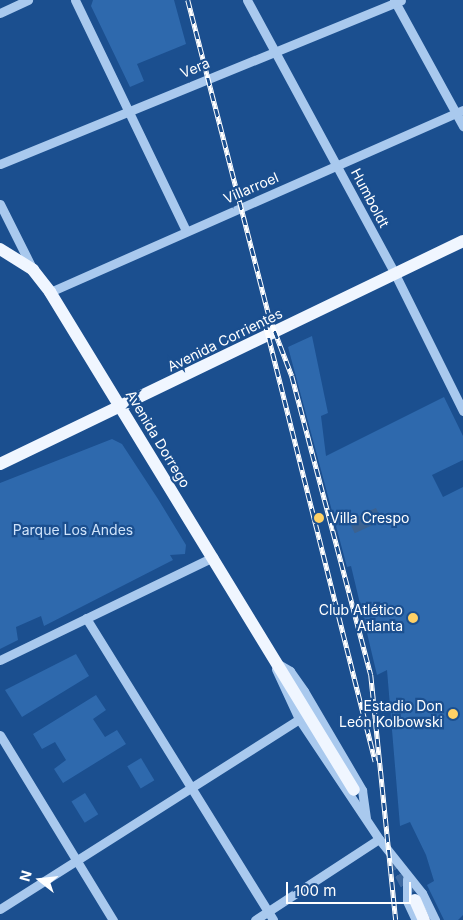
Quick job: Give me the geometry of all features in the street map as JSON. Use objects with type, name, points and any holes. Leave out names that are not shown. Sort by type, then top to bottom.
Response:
[{"type":"main road","name":"Avenida Corrientes","points":[[0,464],[121,408],[463,241]]},
{"type":"main road","name":"Avenida Dorrego","points":[[0,249],[33,270],[50,292],[213,557],[274,661],[356,792]]},
{"type":"main road","name":"Avenida Dorrego","points":[[415,898],[424,920]]},
{"type":"street","points":[[0,13],[28,0]]},
{"type":"street","points":[[75,0],[186,231]]},
{"type":"street","name":"Humboldt","points":[[248,0],[395,274],[463,412]]},
{"type":"street","points":[[397,1],[460,112],[463,126]]},
{"type":"street","name":"Vera","points":[[0,164],[397,1]]},
{"type":"street","name":"Villarroel","points":[[50,292],[460,112]]},
{"type":"street","points":[[0,204],[33,270]]},
{"type":"street","points":[[0,660],[213,557]]},
{"type":"street","points":[[86,618],[192,786],[270,916]]},
{"type":"street","name":"Avenida Dorrego","points":[[274,661],[281,686],[299,719],[356,792],[366,818],[407,879],[415,898],[435,920]]},
{"type":"street","points":[[0,909],[299,719]]},
{"type":"street","points":[[0,735],[113,920]]},
{"type":"street","name":"Avenida Dorrego","points":[[356,792],[366,818]]},
{"type":"street","points":[[255,920],[270,916],[379,839]]},
{"type":"street","name":"Avenida Dorrego","points":[[407,879],[415,898],[416,920]]},
{"type":"green space","points":[[93,0],[174,0],[186,44],[137,64],[144,81],[130,87],[91,6]]},
{"type":"green space","name":"Club Atlético Atlanta","points":[[312,336],[328,413],[321,416],[326,456],[444,397],[463,436],[463,460],[432,475],[443,497],[463,487],[463,915],[458,920],[444,920],[427,885],[434,881],[426,855],[410,822],[400,826],[387,670],[377,675],[351,566],[347,567],[288,347]]},
{"type":"green space","name":"Parque Los Andes","points":[[112,439],[122,444],[158,499],[186,545],[185,554],[170,555],[173,560],[44,626],[41,616],[16,627],[18,640],[0,649],[0,483]]},
{"type":"green space","points":[[76,654],[89,676],[22,717],[5,690]]},
{"type":"green space","points":[[96,695],[106,710],[93,719],[105,737],[117,730],[126,744],[63,783],[54,769],[66,760],[55,742],[42,749],[33,734]]},
{"type":"green space","points":[[141,758],[154,780],[141,789],[127,766]]},
{"type":"green space","points":[[85,793],[98,814],[85,823],[71,801]]},
{"type":"shaded area","points":[[376,508],[382,521],[355,533],[349,521]]},
{"type":"tunnel","points":[[392,858],[411,893]]},
{"type":"railway","points":[[188,0],[269,316],[292,376],[371,675],[396,920]]},
{"type":"railway","points":[[265,322],[375,761]]},
{"type":"place","name":"Villa Crespo","points":[[319,518]]},
{"type":"place","name":"Club Atlético Atlanta","points":[[413,618]]},
{"type":"place","name":"Estadio Don León Kolbowski","points":[[453,714]]}]
